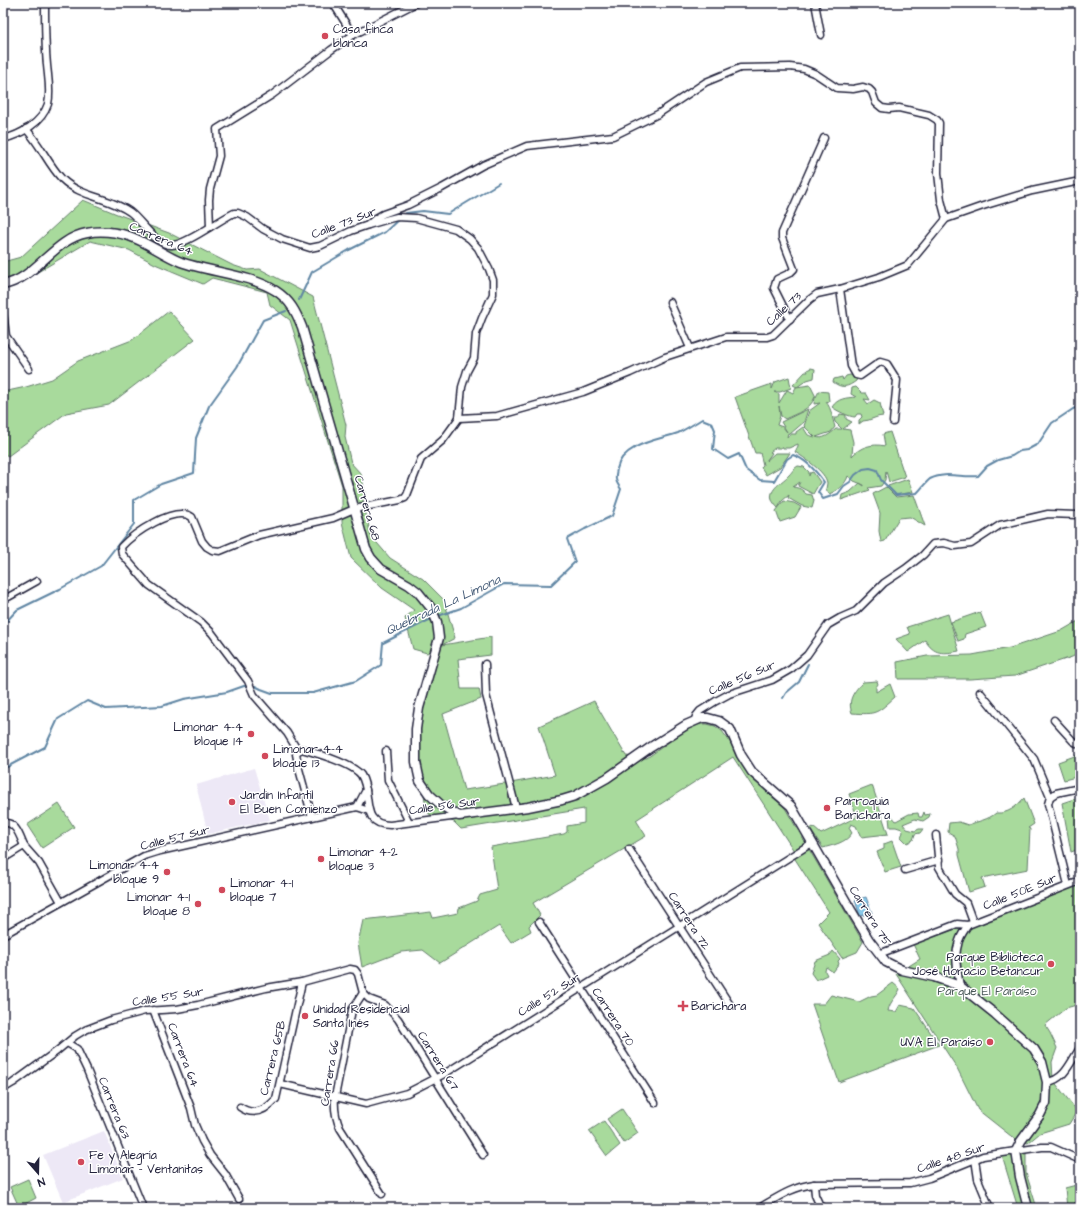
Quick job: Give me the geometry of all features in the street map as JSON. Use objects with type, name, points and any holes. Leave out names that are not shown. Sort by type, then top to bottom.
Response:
[{"type":"street","points":[[3,139],[26,130],[36,122],[48,105],[49,94],[45,3]]},
{"type":"street","points":[[333,3],[353,35]]},
{"type":"street","points":[[210,227],[210,188],[219,156],[217,129],[272,95],[330,50],[353,35],[416,3]]},
{"type":"street","points":[[815,3],[821,35]]},
{"type":"street","points":[[368,225],[379,215],[408,205],[483,165],[513,152],[530,146],[613,136],[658,114],[706,82],[745,67],[804,69],[816,74],[837,88],[853,89],[863,87],[869,90],[872,92],[876,103],[882,108],[899,108],[929,115],[937,120],[939,123],[938,173],[941,200],[946,219],[983,206],[1032,192],[1080,181]]},
{"type":"street","name":"Calle 73 Sur","points":[[26,130],[62,179],[77,190],[91,196],[105,199],[129,211],[139,219],[153,236],[162,243],[174,245],[210,227],[230,214],[238,213],[282,239],[315,248],[333,241],[351,231],[389,218],[398,217],[425,220],[456,229],[464,233],[478,248],[485,260],[493,280],[493,294],[476,334],[474,358],[462,388],[459,418]]},
{"type":"street","points":[[790,319],[774,288],[777,279],[790,273],[794,269],[782,238],[782,233],[824,138]]},
{"type":"street","name":"Calle 73","points":[[459,418],[498,416],[583,392],[630,374],[664,357],[726,337],[767,337],[773,335],[817,294],[840,289],[879,277],[908,265],[946,219]]},
{"type":"street","name":"Carrera 64","points":[[3,285],[11,284],[25,276],[75,237],[86,233],[99,232],[116,233],[131,237],[180,261],[205,270]]},
{"type":"street","name":"Carrera 68","points":[[205,270],[263,284],[276,291],[294,308],[302,327],[364,544],[371,558],[381,568],[409,585],[427,601],[438,622],[439,638],[418,708],[416,729],[416,762],[420,781],[424,788],[441,805],[459,816]]},
{"type":"street","points":[[840,289],[853,371],[856,375],[860,376],[880,362],[884,362],[887,364],[897,380],[893,422]]},
{"type":"street","points":[[670,302],[690,348]]},
{"type":"street","points":[[3,311],[4,336],[29,369]]},
{"type":"street","points":[[312,817],[299,769],[296,754],[298,751],[287,733],[254,695],[248,681],[212,634],[201,622],[149,585],[122,554],[121,547],[137,533],[159,520],[182,514],[192,517],[199,535],[207,547],[212,550],[220,551],[259,535],[333,518],[354,509],[404,498],[410,488],[417,466],[421,459],[443,440],[459,418]]},
{"type":"street","name":"Calle 56 Sur","points":[[369,811],[373,820],[382,825],[516,808],[562,800],[575,796],[607,778],[651,747],[695,720],[700,711],[716,701],[729,694],[772,680],[791,669],[807,656],[828,625],[840,618],[856,612],[884,583],[911,565],[933,544],[944,543],[955,546],[971,544],[1000,526],[1048,514],[1080,514]]},
{"type":"street","points":[[3,600],[37,581]]},
{"type":"street","points":[[485,664],[486,695],[516,808]]},
{"type":"street","points":[[980,692],[1034,759],[1050,797],[1048,804],[1068,885]]},
{"type":"street","name":"Carrera 75","points":[[695,720],[708,718],[714,719],[720,721],[730,729],[734,735],[741,755],[752,772],[790,806],[851,910],[879,954],[886,962],[902,970],[934,977],[960,986],[996,1014],[1034,1049],[1042,1062],[1047,1082],[1046,1103],[1040,1115],[1021,1141],[1016,1152]]},
{"type":"street","points":[[1054,720],[1072,741],[1080,745]]},
{"type":"street","points":[[298,751],[302,749],[328,757],[353,769],[360,775],[366,790],[369,811]]},
{"type":"street","points":[[386,751],[388,780],[409,822]]},
{"type":"street","points":[[1050,797],[1056,793],[1080,788]]},
{"type":"street","points":[[356,807],[366,790]]},
{"type":"street","name":"Calle 57 Sur","points":[[3,935],[144,856],[160,851],[356,807],[369,811]]},
{"type":"street","points":[[3,823],[7,822],[12,824],[16,829],[24,846],[39,863],[61,902]]},
{"type":"street","points":[[936,835],[939,867],[955,894],[966,904],[970,924],[961,936],[957,946],[960,986]]},
{"type":"street","name":"Calle 52 Sur","points":[[280,1084],[366,1104],[407,1093],[436,1078],[812,843]]},
{"type":"street","points":[[3,859],[24,846]]},
{"type":"street","name":"Carrera 72","points":[[629,850],[730,1005]]},
{"type":"street","points":[[905,870],[938,860]]},
{"type":"street","name":"Calle 50E Sur","points":[[879,954],[957,924],[970,924],[1080,881]]},
{"type":"street","name":"Carrera 70","points":[[539,922],[655,1103]]},
{"type":"street","name":"Calle 55 Sur","points":[[3,1089],[85,1030],[128,1015],[152,1010],[177,1009],[198,1005],[266,988],[302,982],[350,969],[355,970],[358,974],[363,994]]},
{"type":"street","name":"Carrera 65B","points":[[240,1108],[251,1113],[269,1107],[276,1100],[302,982]]},
{"type":"street","name":"Carrera 67","points":[[363,994],[369,999],[385,1005],[398,1019],[483,1155]]},
{"type":"street","name":"Carrera 66","points":[[363,994],[352,1010],[334,1108],[335,1118],[340,1128],[382,1194]]},
{"type":"street","name":"Carrera 64","points":[[152,1010],[191,1108],[202,1141],[210,1155],[225,1174],[239,1199]]},
{"type":"street","name":"Carrera 63","points":[[67,1043],[77,1049],[87,1070],[143,1208]]},
{"type":"street","points":[[1047,1082],[1062,1077],[1080,1048]]},
{"type":"street","name":"Calle 48 Sur","points":[[759,1208],[785,1192],[801,1186],[814,1184],[910,1183],[929,1178],[983,1156],[1016,1152],[1030,1148],[1051,1147],[1080,1160]]},
{"type":"street","points":[[1016,1152],[1020,1177],[1028,1208]]},
{"type":"street","points":[[975,1159],[978,1179],[990,1208]]},
{"type":"street","points":[[814,1184],[815,1195],[821,1208]]},
{"type":"shaded area","name":"Jardin Infantil El Buen Comienzo","points":[[254,768],[270,820],[208,834],[196,785]]},
{"type":"shaded area","name":"Fe y Alegría Limonar - Ventanitas","points":[[104,1131],[123,1178],[63,1202],[43,1155]]},
{"type":"green space","points":[[83,200],[169,233],[232,265],[247,270],[260,269],[313,297],[346,425],[345,437],[351,463],[361,474],[365,492],[363,501],[371,536],[390,558],[423,579],[444,600],[455,638],[442,645],[491,637],[491,655],[458,659],[461,689],[479,689],[481,699],[443,714],[464,790],[555,775],[539,726],[594,701],[626,756],[647,758],[696,724],[715,726],[722,731],[733,746],[738,758],[753,780],[785,808],[863,942],[857,952],[842,958],[818,923],[829,912],[795,859],[794,851],[733,757],[636,820],[646,836],[533,903],[540,915],[529,926],[531,931],[511,943],[499,926],[440,963],[423,950],[401,952],[362,967],[358,943],[363,920],[431,912],[433,918],[458,913],[459,908],[477,901],[480,895],[497,890],[491,847],[564,834],[567,832],[567,826],[584,823],[584,809],[461,829],[454,822],[429,814],[425,801],[419,761],[421,712],[438,647],[427,653],[413,649],[405,618],[414,610],[382,588],[351,558],[342,522],[342,486],[290,320],[270,305],[267,292],[212,278],[203,284],[155,264],[129,250],[90,241],[21,282],[3,288],[3,262],[21,257]]},
{"type":"green space","points":[[169,311],[195,339],[109,405],[66,413],[8,456],[3,453],[3,392],[52,379],[78,361],[132,340]]},
{"type":"green space","points":[[811,368],[815,369],[814,378],[807,380],[797,387],[793,385],[805,372],[808,372],[807,370]]},
{"type":"green space","points":[[850,375],[857,378],[856,381],[848,386],[839,386],[833,382],[834,379],[842,377],[843,380],[846,376]]},
{"type":"green space","points":[[789,377],[791,388],[780,392],[774,392],[779,394],[779,403],[787,390],[793,393],[796,387],[810,385],[816,397],[819,391],[828,392],[829,401],[826,402],[831,411],[835,427],[831,432],[816,437],[821,438],[829,435],[836,429],[842,429],[835,422],[834,418],[838,418],[840,414],[846,415],[846,419],[852,422],[843,429],[850,430],[853,442],[852,456],[867,446],[885,446],[883,434],[890,432],[905,477],[889,482],[886,471],[885,480],[881,486],[868,488],[870,490],[841,500],[842,495],[850,492],[860,483],[854,481],[848,476],[841,487],[829,494],[826,489],[826,479],[823,474],[814,465],[795,452],[798,444],[789,448],[783,448],[782,446],[781,448],[775,448],[770,452],[772,453],[766,461],[775,453],[790,453],[780,467],[766,475],[761,467],[763,465],[760,453],[755,453],[735,397],[772,384],[772,389],[775,382]],"holes":[[[815,397],[814,404],[820,403],[809,411],[804,426],[815,437],[808,435],[803,427],[796,432],[796,434],[791,434],[787,437],[788,433],[790,434],[804,422],[808,409],[781,422],[787,432],[783,427],[777,425],[780,416],[779,406],[781,416],[785,419],[806,408]]]},
{"type":"green space","points":[[856,387],[862,393],[866,393],[870,400],[864,399],[868,404],[874,400],[880,403],[883,416],[863,421],[859,424],[859,420],[862,417],[861,414],[857,414],[853,417],[832,407],[840,400],[856,397],[851,394],[852,388]]},
{"type":"green space","points":[[798,466],[804,467],[809,472],[809,476],[810,473],[813,472],[820,482],[813,494],[798,486],[800,482],[793,487],[800,489],[806,494],[812,495],[814,501],[812,508],[802,506],[788,498],[789,495],[782,501],[778,508],[772,500],[772,492]]},
{"type":"green space","points":[[908,479],[913,492],[896,495],[888,486]]},
{"type":"green space","points":[[886,487],[896,497],[914,495],[925,526],[910,517],[899,518],[885,541],[881,542],[879,531],[880,513],[873,494]]},
{"type":"green space","points":[[784,501],[794,503],[801,507],[795,517],[780,522],[776,511]]},
{"type":"green space","points":[[980,612],[986,627],[965,634],[964,639],[958,641],[951,622]]},
{"type":"green space","points":[[948,614],[959,651],[944,653],[935,651],[925,640],[908,652],[896,639],[910,634],[907,627]]},
{"type":"green space","points":[[1080,620],[1080,653],[1015,676],[970,679],[898,679],[897,662],[927,656],[972,655],[1010,648],[1061,631]]},
{"type":"green space","points":[[877,681],[878,684],[876,687],[876,692],[890,684],[895,697],[876,712],[867,714],[852,713],[850,704],[852,696],[857,689],[863,682]]},
{"type":"green space","points":[[1080,754],[1080,776],[1064,780],[1058,762]]},
{"type":"green space","points":[[872,785],[888,834],[861,837],[856,826],[851,824],[849,828],[852,833],[846,839],[823,848],[810,829],[813,827],[821,834],[857,817],[849,794]]},
{"type":"green space","points":[[1080,797],[1080,849],[1071,852],[1062,803]]},
{"type":"green space","points":[[1024,798],[1034,824],[1028,828],[1030,829],[1028,869],[982,878],[985,887],[969,892],[955,836],[948,832],[949,823],[959,822],[968,825],[983,820],[996,813],[1012,809]]},
{"type":"green space","points":[[59,804],[74,827],[42,848],[27,825]]},
{"type":"green space","points":[[924,812],[925,815],[930,814],[929,817],[923,821],[915,819],[903,824],[907,829],[915,831],[923,829],[920,833],[915,834],[913,840],[907,843],[901,837],[903,832],[902,829],[890,827],[889,817],[892,816],[896,821],[909,814],[918,813],[919,817],[922,817]]},
{"type":"green space","points":[[892,841],[901,867],[885,872],[877,852],[884,849],[884,844]]},
{"type":"green space","name":"Parque El Paraíso","points":[[1080,884],[1080,1004],[1066,1008],[1045,1025],[1057,1048],[1052,1062],[1053,1080],[1077,1111],[1069,1124],[1040,1133],[1028,1143],[1016,1140],[978,1110],[957,1068],[896,974],[920,959],[913,944],[956,929],[981,924]]},
{"type":"green space","points":[[833,951],[840,959],[838,961],[839,964],[833,972],[826,967],[825,971],[827,975],[816,980],[811,973],[815,961],[830,955]]},
{"type":"green space","points":[[893,983],[900,989],[888,1011],[896,1012],[900,1005],[914,1008],[939,1045],[839,1082],[812,1004],[824,1004],[831,995],[859,1002],[871,996],[877,995]]},
{"type":"green space","points":[[622,1109],[638,1133],[624,1143],[607,1119]]},
{"type":"green space","points":[[604,1121],[620,1145],[607,1156],[589,1131]]},
{"type":"green space","points":[[1026,1152],[1026,1173],[1037,1208],[1018,1208],[1002,1156]]},
{"type":"green space","points":[[28,1179],[36,1198],[19,1207],[10,1187]]},
{"type":"green space","points":[[1080,1184],[1080,1208],[1067,1208],[1065,1188]]},
{"type":"water","points":[[866,897],[872,913],[860,916],[855,900]]},
{"type":"waterway","points":[[402,216],[406,213],[423,211],[448,214],[499,183]]},
{"type":"waterway","points":[[299,300],[312,272],[349,250],[385,232],[399,219]]},
{"type":"waterway","points":[[3,625],[17,610],[60,589],[101,566],[134,524],[134,500],[161,484],[194,473],[196,438],[209,406],[237,367],[263,320],[286,311]]},
{"type":"waterway","points":[[438,616],[461,608],[504,584],[551,585],[575,562],[567,539],[612,516],[621,489],[616,479],[617,469],[620,461],[626,454],[633,448],[642,444],[678,433],[702,419],[712,423],[715,430],[713,449],[728,459],[739,454],[746,470],[760,480],[774,481],[787,459],[793,455],[802,459],[824,482],[818,492],[823,499],[838,494],[844,486],[863,469],[870,468],[877,470],[881,480],[896,495],[917,493],[928,480],[942,475],[978,476],[987,466],[998,460],[1012,456],[1038,444],[1052,423],[1080,406]]},
{"type":"waterway","name":"Quebrada La Limona","points":[[3,769],[45,747],[58,719],[87,701],[106,709],[162,706],[184,699],[227,692],[244,686],[255,686],[272,693],[313,693],[356,681],[381,665],[383,643],[433,618]]},
{"type":"waterway","points":[[783,698],[786,693],[799,682],[808,664]]},
{"type":"place","name":"Casa finca blanca","points":[[325,36]]},
{"type":"place","name":"Limonar 4-4 bloque 14","points":[[251,734]]},
{"type":"place","name":"Limonar 4-4 bloque 13","points":[[265,756]]},
{"type":"place","name":"Jardin Infantil El Buen Comienzo","points":[[232,802]]},
{"type":"place","name":"Parroquia Barichara","points":[[827,808]]},
{"type":"place","name":"Limonar 4-2 bloque 3","points":[[321,859]]},
{"type":"place","name":"Limonar 4-4 bloque 9","points":[[167,872]]},
{"type":"place","name":"Limonar 4-1 bloque 7","points":[[222,890]]},
{"type":"place","name":"Limonar 4-1 bloque 8","points":[[198,904]]},
{"type":"place","name":"Parque Biblioteca José Horacio Betancur","points":[[1051,964]]},
{"type":"place","name":"Barichara","points":[[683,1006]]},
{"type":"place","name":"Unidad Residencial Santa Inés","points":[[305,1016]]},
{"type":"place","name":"UVA El Paraíso","points":[[990,1042]]},
{"type":"place","name":"Fe y Alegría Limonar - Ventanitas","points":[[81,1162]]}]
